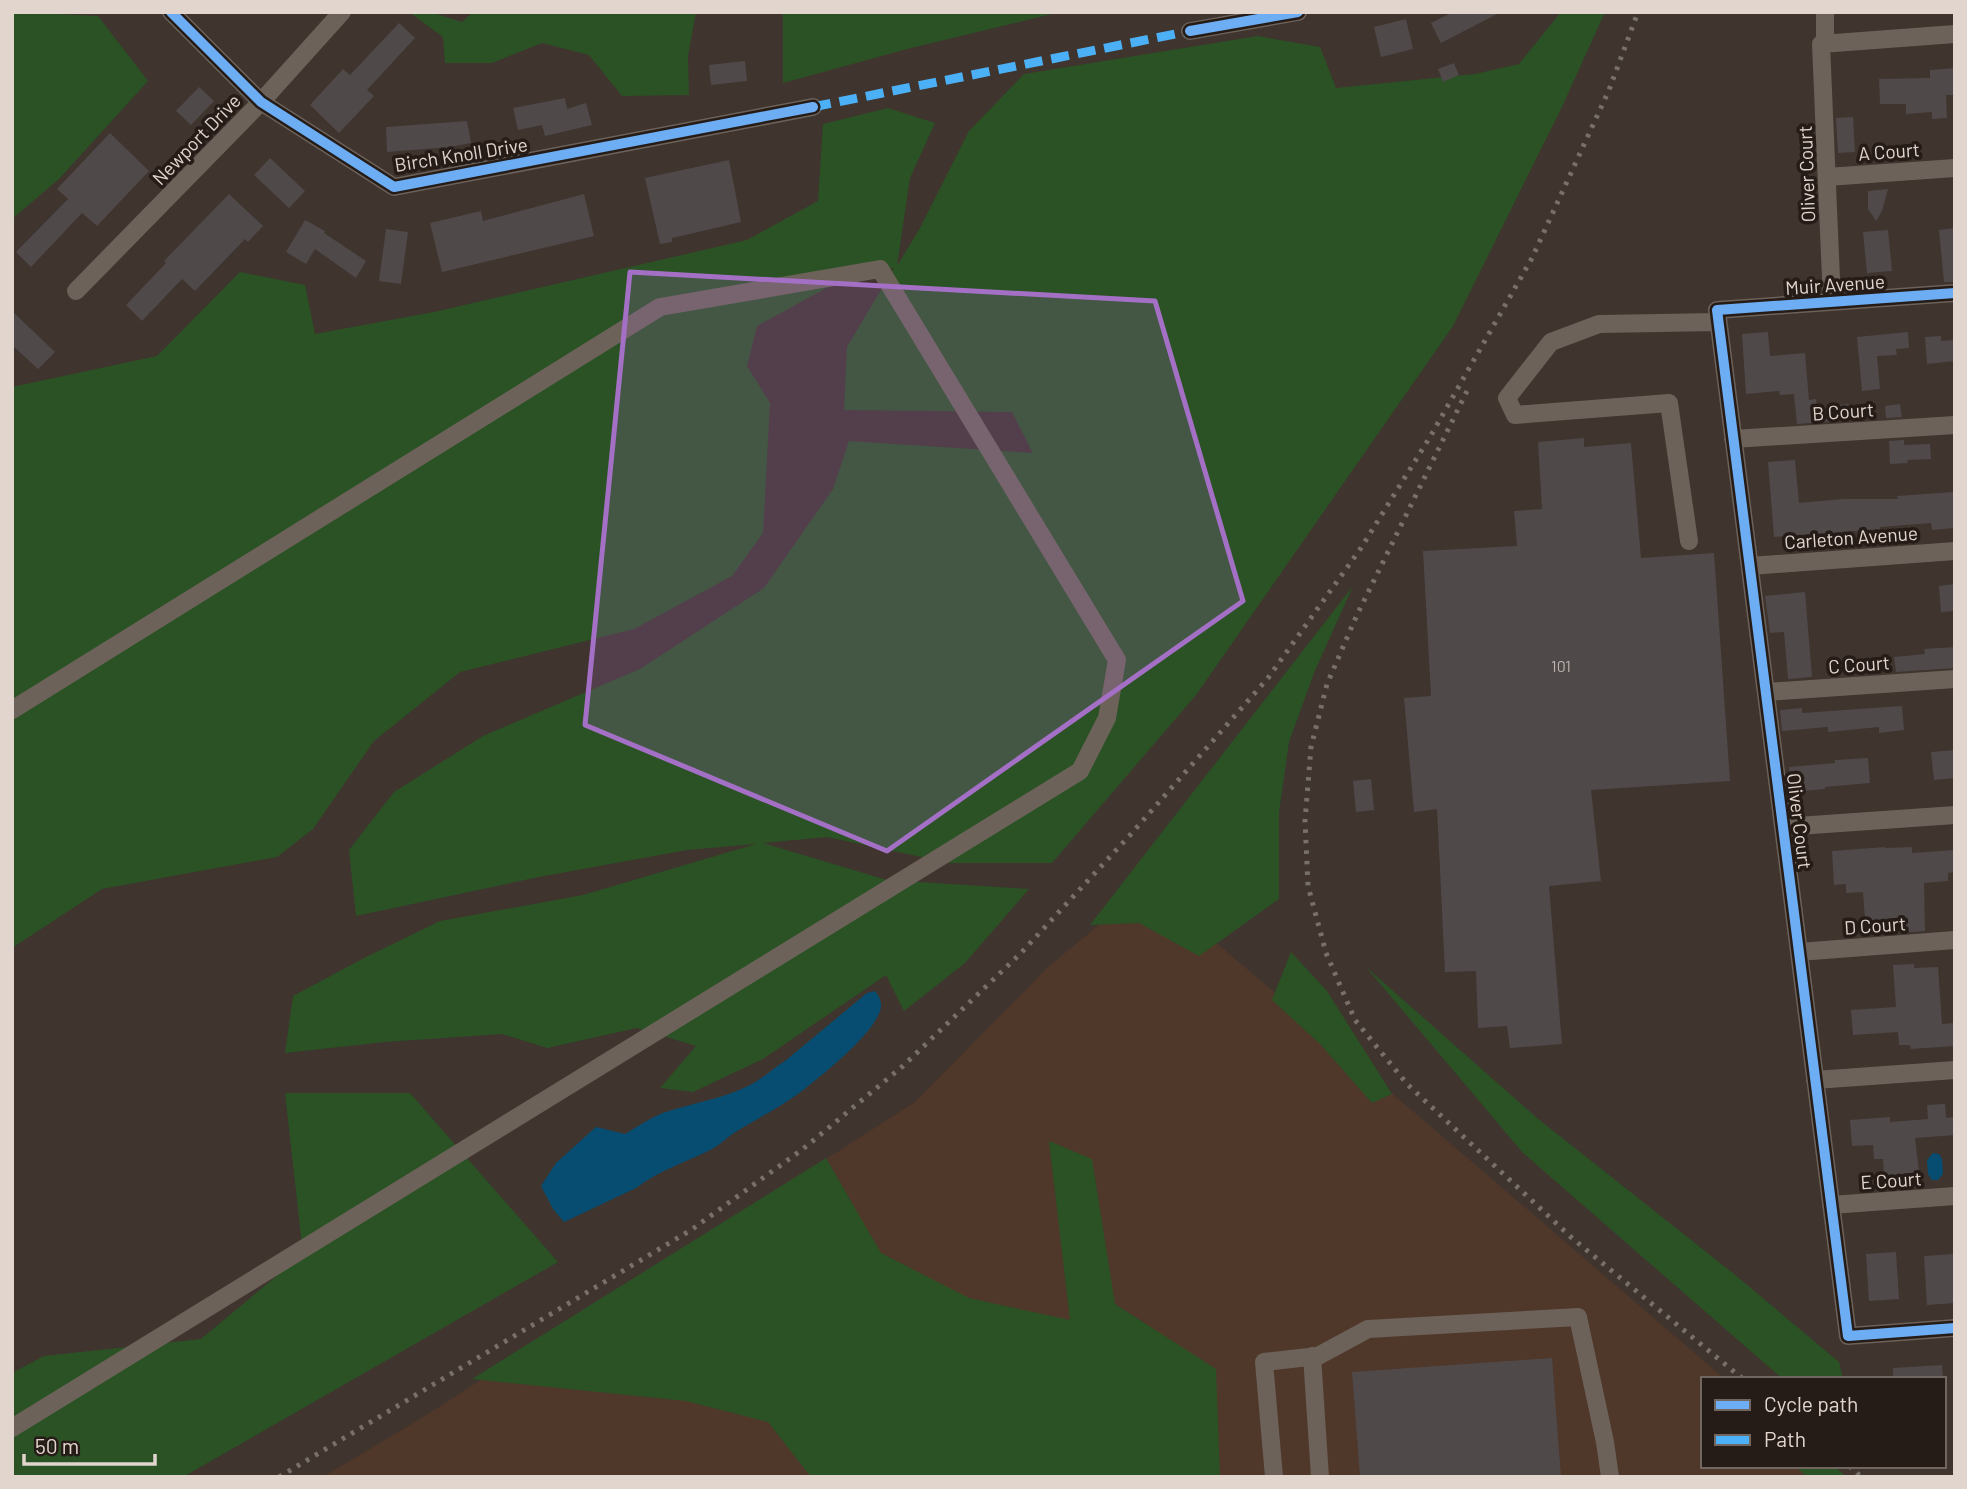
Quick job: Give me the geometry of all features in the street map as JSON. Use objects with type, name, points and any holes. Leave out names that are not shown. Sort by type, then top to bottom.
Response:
[{"type":"street","name":"Birch Knoll Drive","points":[[171,12],[261,102],[394,187],[813,107]]},
{"type":"street","name":"Newport Drive","points":[[76,291],[261,102],[342,12]]},
{"type":"street","points":[[1190,31],[1260,15],[1298,12]]},
{"type":"street","name":"Oliver Court","points":[[1825,12],[1823,44],[1832,302]]},
{"type":"street","points":[[1823,44],[1955,34]]},
{"type":"street","name":"A Court","points":[[1827,177],[1955,168]]},
{"type":"street","points":[[12,710],[660,307],[880,269],[1118,660],[1107,718],[1080,771],[12,1428]]},
{"type":"street","name":"Muir Avenue","points":[[1689,541],[1669,403],[1515,415],[1507,398],[1551,342],[1599,324],[1718,316],[1832,302],[1955,293]]},
{"type":"street","name":"Oliver Court","points":[[1718,316],[1848,1336],[1955,1328]]},
{"type":"street","name":"B Court","points":[[1734,439],[1955,425]]},
{"type":"street","name":"Carleton Avenue","points":[[1750,566],[1955,551]]},
{"type":"street","name":"C Court","points":[[1766,692],[1955,679]]},
{"type":"street","points":[[1783,827],[1955,815]]},
{"type":"street","name":"D Court","points":[[1799,952],[1955,940]]},
{"type":"street","points":[[1815,1080],[1955,1070]]},
{"type":"street","name":"E Court","points":[[1831,1205],[1955,1196]]},
{"type":"street","points":[[1275,1477],[1264,1362],[1318,1356],[1368,1329],[1578,1317],[1610,1477]]},
{"type":"street","points":[[1312,1356],[1320,1477]]},
{"type":"highlighted area","points":[[630,272],[1155,301],[1243,601],[887,851],[585,725]]},
{"type":"shaded area","points":[[1148,884],[1723,1377],[1701,1377],[1701,1468],[1829,1468],[1840,1477],[323,1477],[420,1419],[915,1102],[1047,968]]},
{"type":"green space","points":[[12,12],[98,16],[148,81],[59,179],[12,219]]},
{"type":"green space","points":[[409,12],[430,12],[462,22],[473,12],[696,12],[688,56],[689,95],[622,96],[589,55],[542,43],[492,63],[445,63],[443,37]]},
{"type":"green space","points":[[783,12],[1060,12],[911,48],[783,83]]},
{"type":"green space","points":[[1561,12],[1605,12],[1561,109],[1453,326],[1196,695],[1052,863],[950,863],[827,837],[763,843],[887,880],[1029,889],[965,963],[904,1011],[886,975],[763,1059],[693,1092],[660,1088],[696,1046],[637,1028],[547,1048],[502,1034],[385,1042],[285,1053],[293,996],[440,921],[583,895],[756,844],[687,850],[539,877],[356,916],[349,850],[394,792],[483,736],[640,669],[764,588],[833,489],[849,441],[1033,453],[1012,412],[844,410],[847,347],[894,268],[830,286],[757,326],[747,366],[770,403],[763,533],[732,576],[634,629],[460,672],[374,741],[313,829],[277,857],[102,889],[12,948],[12,387],[157,356],[240,272],[305,285],[315,334],[434,312],[747,240],[818,201],[823,124],[888,108],[935,123],[910,178],[897,266],[920,228],[969,131],[1024,74],[1258,36],[1320,47],[1336,88],[1475,74],[1519,64]]},
{"type":"green space","points":[[1353,586],[1314,673],[1289,742],[1279,812],[1279,899],[1199,956],[1139,923],[1090,925]]},
{"type":"green space","points":[[1291,952],[1327,991],[1392,1094],[1372,1103],[1320,1044],[1272,1000]]},
{"type":"green space","points":[[1366,967],[1537,1118],[1734,1274],[1839,1362],[1843,1377],[1781,1377],[1523,1153]]},
{"type":"green space","points":[[285,1093],[410,1093],[558,1262],[183,1477],[12,1477],[12,1373],[44,1356],[201,1339],[303,1254]]},
{"type":"green space","points":[[1049,1141],[1092,1159],[1115,1304],[1216,1369],[1220,1477],[811,1477],[768,1422],[686,1401],[472,1379],[826,1158],[881,1253],[969,1298],[1070,1320]]},
{"type":"green space","points":[[1797,1468],[1836,1468],[1847,1477],[1807,1477]]},
{"type":"water","points":[[875,991],[881,1005],[871,1026],[835,1064],[794,1097],[734,1133],[718,1146],[564,1222],[553,1209],[541,1186],[556,1163],[596,1127],[625,1134],[663,1113],[748,1086],[785,1061],[867,993]]},
{"type":"water","points":[[1933,1153],[1939,1154],[1942,1159],[1943,1174],[1938,1180],[1932,1180],[1928,1174],[1927,1160]]},
{"type":"building","points":[[1453,12],[1501,12],[1441,43],[1431,23]]},
{"type":"building","points":[[1406,19],[1413,49],[1381,57],[1374,27]]},
{"type":"building","points":[[399,23],[415,38],[367,90],[374,96],[339,133],[310,105],[343,69],[350,75]]},
{"type":"building","points":[[745,61],[747,81],[711,85],[709,65]]},
{"type":"building","points":[[1454,63],[1459,75],[1443,82],[1438,69]]},
{"type":"building","points":[[1955,68],[1955,95],[1946,95],[1947,118],[1932,119],[1932,112],[1906,114],[1906,104],[1880,104],[1879,79],[1930,78],[1930,70]]},
{"type":"building","points":[[199,87],[214,101],[191,125],[176,111]]},
{"type":"building","points":[[565,98],[567,109],[586,103],[592,125],[545,136],[542,125],[518,130],[513,108]]},
{"type":"building","points":[[1853,117],[1855,152],[1838,153],[1836,118]]},
{"type":"building","points":[[467,121],[471,143],[387,152],[386,127]]},
{"type":"building","points":[[110,133],[149,171],[97,226],[82,213],[31,267],[16,252],[68,199],[57,189]]},
{"type":"building","points":[[270,158],[305,191],[289,208],[254,175]]},
{"type":"building","points":[[729,160],[741,222],[672,238],[672,242],[660,244],[645,178]]},
{"type":"building","points":[[1888,189],[1882,211],[1876,221],[1868,209],[1868,191]]},
{"type":"building","points":[[229,194],[263,226],[248,242],[245,239],[195,291],[182,279],[142,321],[126,305]]},
{"type":"building","points":[[584,194],[594,236],[442,272],[430,223],[481,211],[483,221]]},
{"type":"building","points":[[305,220],[366,261],[356,278],[315,249],[306,264],[286,252]]},
{"type":"building","points":[[1955,228],[1955,282],[1944,282],[1939,230]]},
{"type":"building","points":[[386,229],[408,232],[401,284],[379,281]]},
{"type":"building","points":[[1888,230],[1892,271],[1867,273],[1863,232]]},
{"type":"building","points":[[12,311],[55,352],[38,369],[12,345]]},
{"type":"building","points":[[1768,332],[1770,356],[1805,353],[1809,400],[1816,399],[1817,407],[1849,404],[1851,420],[1797,424],[1794,394],[1780,395],[1779,391],[1746,394],[1742,334]]},
{"type":"building","points":[[1908,332],[1909,348],[1896,349],[1897,355],[1877,356],[1880,389],[1862,391],[1857,337]]},
{"type":"building","points":[[1941,336],[1941,341],[1955,340],[1955,361],[1927,364],[1925,337]]},
{"type":"building","points":[[1900,404],[1902,417],[1886,418],[1885,406]]},
{"type":"building","points":[[1584,438],[1584,447],[1631,443],[1641,558],[1714,553],[1730,781],[1591,790],[1601,881],[1549,886],[1562,1044],[1510,1048],[1507,1026],[1478,1028],[1476,971],[1445,972],[1437,809],[1414,812],[1404,698],[1431,696],[1423,551],[1517,546],[1514,511],[1542,509],[1538,442]]},
{"type":"building","points":[[1904,440],[1904,445],[1930,444],[1931,459],[1890,464],[1889,441]]},
{"type":"building","points":[[1795,460],[1799,503],[1843,499],[1898,499],[1897,496],[1954,492],[1955,528],[1932,530],[1931,523],[1774,537],[1768,462]]},
{"type":"building","points":[[1955,584],[1955,611],[1941,612],[1939,586]]},
{"type":"building","points":[[1805,592],[1812,677],[1788,679],[1784,632],[1770,633],[1765,596]]},
{"type":"building","points":[[1955,647],[1955,668],[1896,672],[1894,657],[1925,654],[1924,649]]},
{"type":"building","points":[[1902,706],[1904,730],[1879,733],[1879,727],[1828,732],[1828,727],[1782,731],[1780,710],[1802,708],[1802,713]]},
{"type":"building","points":[[1955,750],[1955,778],[1934,780],[1931,752]]},
{"type":"building","points":[[1868,758],[1870,783],[1791,792],[1789,767]]},
{"type":"building","points":[[1371,779],[1374,810],[1356,812],[1353,781]]},
{"type":"building","points":[[1912,847],[1912,853],[1955,850],[1955,872],[1948,873],[1948,881],[1924,883],[1925,931],[1866,935],[1863,892],[1846,893],[1846,884],[1834,885],[1832,851]]},
{"type":"building","points":[[1914,964],[1914,968],[1938,967],[1942,1024],[1955,1023],[1955,1046],[1911,1049],[1910,1045],[1899,1045],[1898,1032],[1853,1035],[1851,1010],[1896,1007],[1893,965]]},
{"type":"building","points":[[1945,1104],[1946,1118],[1955,1117],[1955,1135],[1915,1138],[1921,1187],[1885,1190],[1883,1159],[1874,1159],[1873,1145],[1852,1146],[1850,1120],[1890,1117],[1890,1122],[1928,1119],[1927,1105]]},
{"type":"building","points":[[1896,1252],[1899,1299],[1869,1301],[1866,1254]]},
{"type":"building","points":[[1955,1254],[1955,1303],[1927,1305],[1924,1256]]},
{"type":"building","points":[[1552,1358],[1561,1477],[1360,1477],[1352,1372]]},
{"type":"building","points":[[1942,1365],[1943,1377],[1893,1377],[1893,1368]]},
{"type":"railway","points":[[279,1477],[691,1230],[803,1149],[903,1066],[1021,953],[1131,834],[1268,678],[1361,548],[1430,437],[1532,258],[1609,90],[1638,12]]},
{"type":"railway","points":[[1467,391],[1356,617],[1327,684],[1311,747],[1305,821],[1308,886],[1326,953],[1355,1020],[1407,1084],[1572,1238],[1741,1377]]},
{"type":"railway","points":[[1851,1468],[1861,1477]]},
{"type":"marked path","points":[[813,107],[1190,31]]},
{"type":"cycle path","points":[[171,12],[261,102],[394,187],[813,107]]},
{"type":"cycle path","points":[[1190,31],[1298,12]]},
{"type":"cycle path","points":[[1955,293],[1717,310],[1848,1336],[1955,1328]]}]
